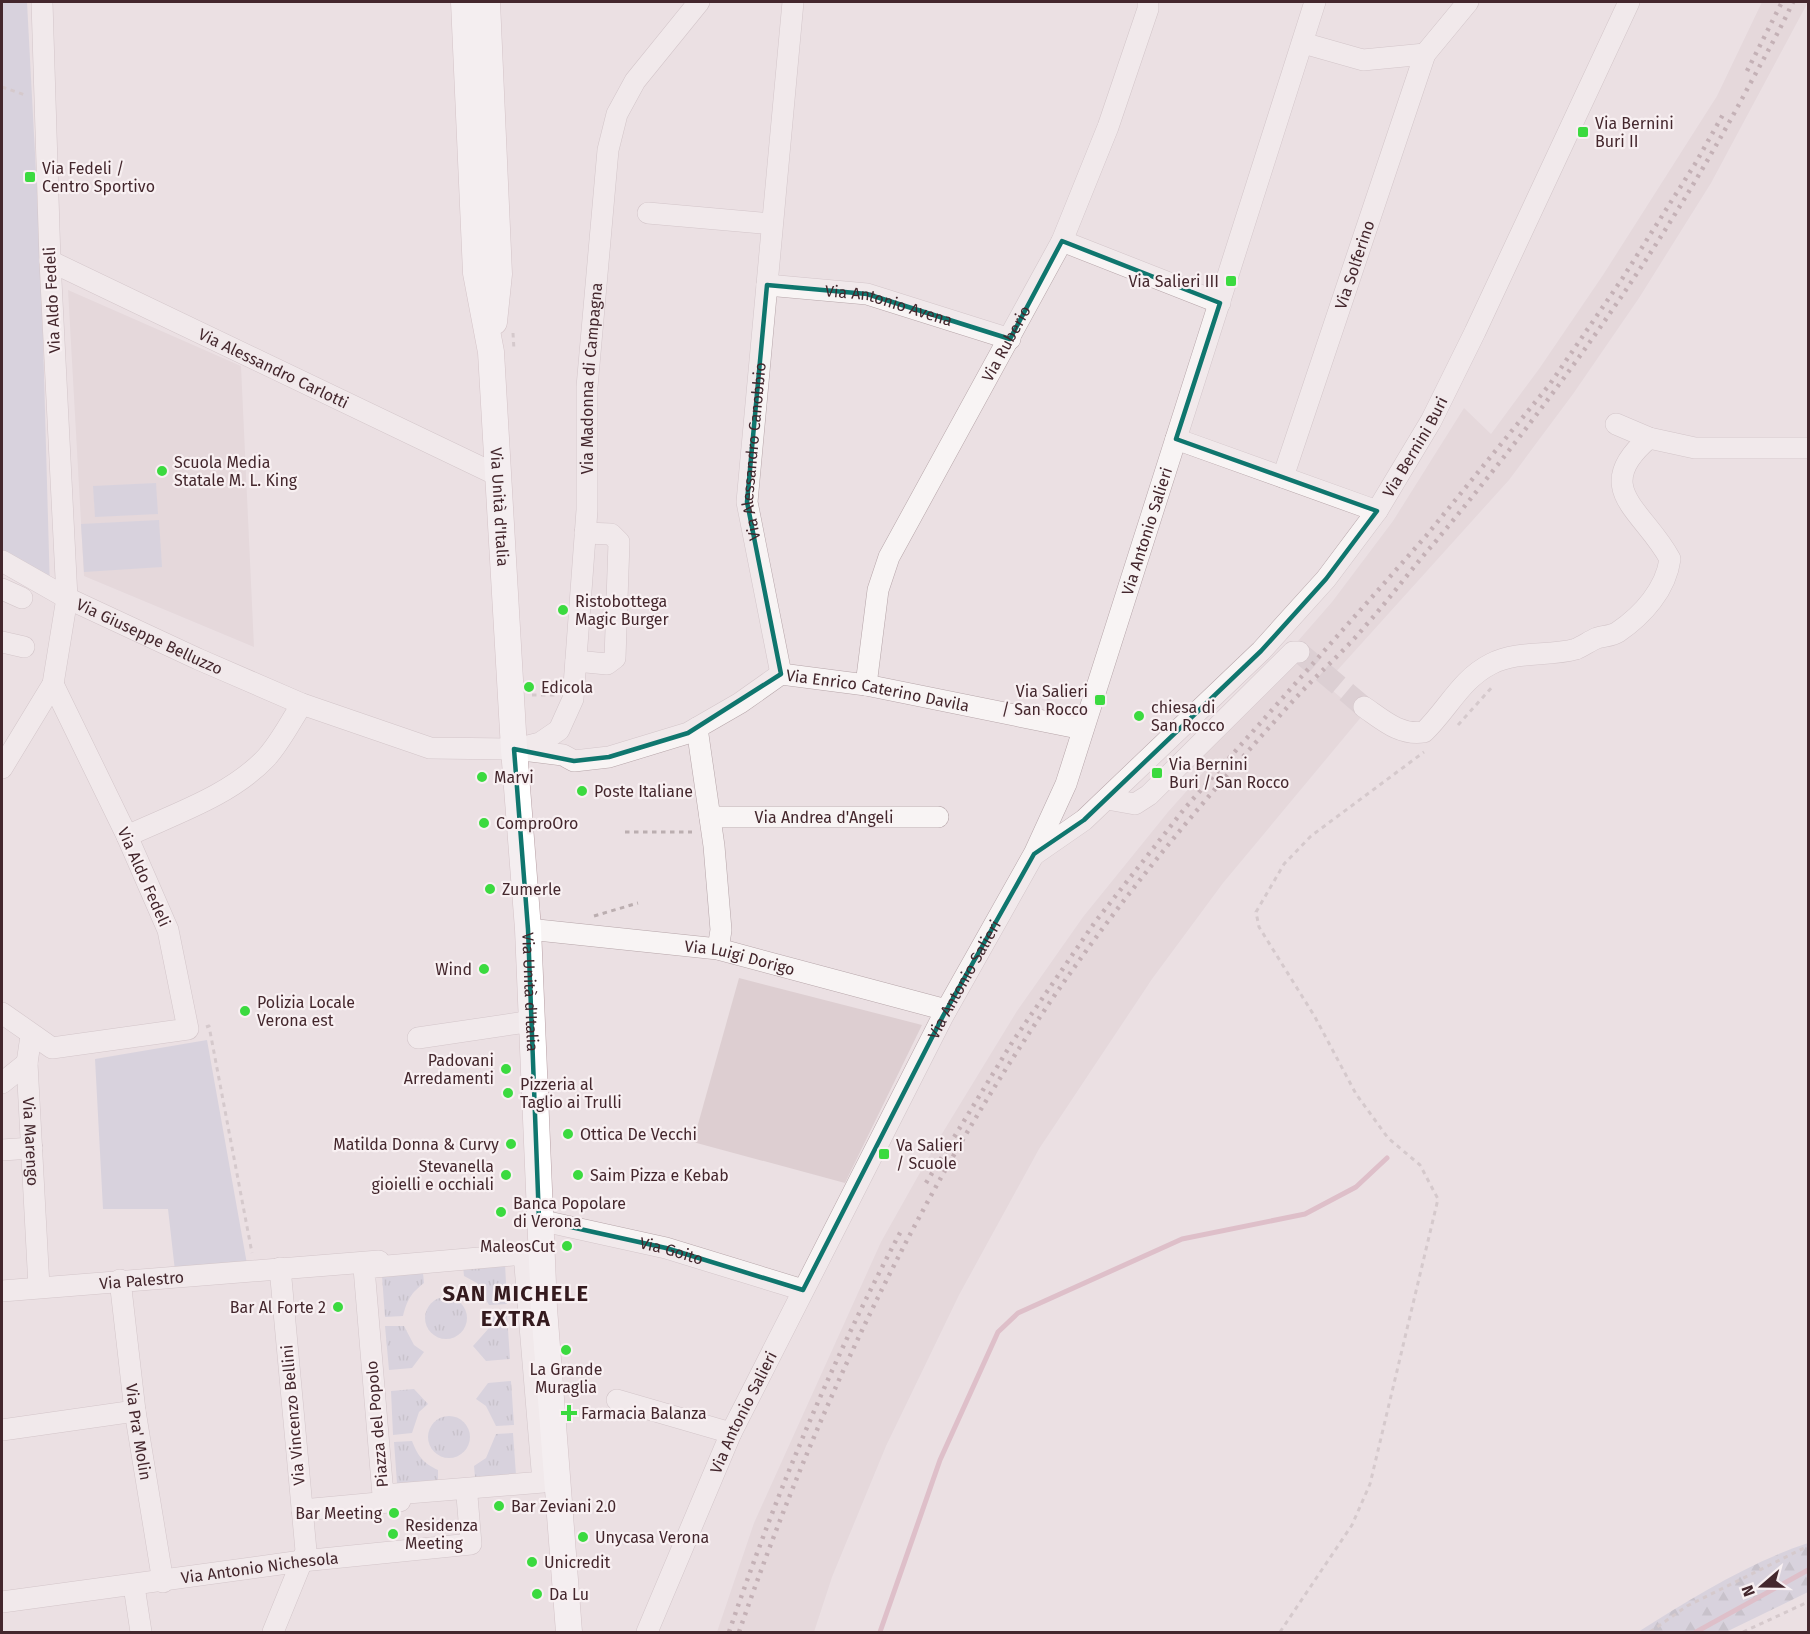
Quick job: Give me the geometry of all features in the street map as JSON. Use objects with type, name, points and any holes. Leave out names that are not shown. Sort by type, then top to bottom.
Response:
[{"type":"main road","name":"Via Unità d'Italia","points":[[464,2],[476,273],[491,352],[514,749],[528,929],[539,1220],[532,1252],[557,1486],[569,1632]]},
{"type":"main road","name":"Via Unità d'Italia","points":[[487,2],[499,274],[491,352]]},
{"type":"street","name":"Via Aldo Fedeli","points":[[42,2],[50,261],[67,598],[53,684],[127,836],[168,930],[188,1029]]},
{"type":"street","name":"Via Madonna di Campagna","points":[[559,730],[573,699],[585,533],[587,387],[608,150],[617,114],[635,81],[699,2]]},
{"type":"street","name":"Via Alessandro Canobbio","points":[[781,674],[747,502],[793,2]]},
{"type":"street","name":"Via Ruberio","points":[[866,685],[878,590],[889,557],[1062,241],[1108,127],[1148,9],[1148,2]]},
{"type":"street","name":"Via Antonio Salieri","points":[[647,1632],[731,1432],[946,1010],[1034,854],[1065,784],[1315,2]]},
{"type":"street","name":"Via Solferino","points":[[1283,477],[1425,54],[1468,2]]},
{"type":"street","name":"Via Bernini Buri","points":[[1034,854],[1084,820],[1261,651],[1326,579],[1377,511],[1431,421],[1629,2]]},
{"type":"street","name":"Via Bernini Buri","points":[[1621,23],[1646,2]]},
{"type":"street","points":[[1303,43],[1363,60],[1425,54]]},
{"type":"street","points":[[648,213],[772,224]]},
{"type":"street","points":[[1062,241],[1220,303]]},
{"type":"street","name":"Via Alessandro Carlotti","points":[[50,261],[497,476]]},
{"type":"street","name":"Via Antonio Avena","points":[[767,285],[867,294],[1010,339]]},
{"type":"street","points":[[1616,424],[1649,438],[1695,448],[1809,448]]},
{"type":"street","points":[[1364,707],[1396,728],[1412,734],[1424,732],[1469,678],[1503,659],[1575,649],[1597,638],[1617,633],[1655,597],[1668,570],[1670,559],[1621,486],[1622,469],[1630,454],[1649,438]]},
{"type":"street","points":[[1176,439],[1377,511]]},
{"type":"street","points":[[576,661],[607,664],[615,658],[619,542],[611,534],[585,533]]},
{"type":"street","name":"Via Giuseppe Belluzzo","points":[[2,561],[67,598],[302,704],[430,748],[514,749]]},
{"type":"street","points":[[2,589],[22,598]]},
{"type":"street","points":[[2,642],[24,647]]},
{"type":"street","points":[[1107,799],[1136,804],[1149,795],[1293,652],[1299,652]]},
{"type":"street","name":"Via Enrico Caterino Davila","points":[[514,749],[563,755],[574,761],[609,757],[697,728],[781,674],[866,685],[1083,729]]},
{"type":"street","points":[[2,768],[53,684]]},
{"type":"street","points":[[127,836],[248,776],[268,756],[302,704]]},
{"type":"street","points":[[697,728],[711,824],[721,930],[718,950]]},
{"type":"street","points":[[514,749],[540,743],[559,730],[563,755]]},
{"type":"street","name":"Via Andrea d'Angeli","points":[[711,824],[938,817]]},
{"type":"street","name":"Via Luigi Dorigo","points":[[528,929],[718,950],[946,1010]]},
{"type":"street","points":[[2,1013],[31,1036],[52,1048],[188,1029]]},
{"type":"street","points":[[418,1038],[533,1021]]},
{"type":"street","name":"Via Marengo","points":[[31,1036],[27,1063],[39,1287]]},
{"type":"street","points":[[2,1083],[27,1063]]},
{"type":"street","points":[[2,1150],[32,1148]]},
{"type":"street","name":"Via Goito","points":[[539,1220],[666,1248],[803,1290]]},
{"type":"street","points":[[279,1268],[532,1252]]},
{"type":"street","name":"Piazza del Popolo","points":[[532,1252],[543,1482],[384,1496],[364,1268],[532,1252]]},
{"type":"street","name":"Via Palestro","points":[[2,1291],[279,1268]]},
{"type":"street","name":"Via Vincenzo Bellini","points":[[273,1632],[306,1551],[279,1268]]},
{"type":"street","name":"Via Pra' Molin","points":[[120,1280],[135,1411],[163,1582]]},
{"type":"street","points":[[617,1400],[731,1432]]},
{"type":"street","points":[[2,1431],[135,1411]]},
{"type":"street","name":"Piazza del Popolo","points":[[302,1510],[557,1486]]},
{"type":"street","name":"Via Antonio Nichesola","points":[[2,1602],[134,1586],[302,1561],[471,1544],[467,1496]]},
{"type":"street","points":[[134,1586],[141,1632]]},
{"type":"path","points":[[2,87],[28,96]]},
{"type":"path","points":[[1449,733],[1490,691],[1503,659]]},
{"type":"path","points":[[532,705],[532,695],[558,695],[563,692]]},
{"type":"path","points":[[1280,1632],[1352,1525],[1370,1484],[1438,1199],[1420,1165],[1388,1138],[1356,1094],[1315,1017],[1259,927],[1256,912],[1284,864],[1311,836],[1431,747]]},
{"type":"path","points":[[625,832],[711,824]]},
{"type":"path","points":[[585,914],[595,916],[638,903]]},
{"type":"path","points":[[188,1029],[209,1026],[255,1270]]},
{"type":"path","points":[[1650,1632],[1687,1606],[1809,1546]]},
{"type":"path","points":[[1743,1632],[1809,1602]]},
{"type":"highlighted area","points":[[1062,241],[1220,303],[1176,439],[1377,511],[1326,579],[1261,651],[1084,820],[1034,854],[943,1016],[803,1290],[666,1248],[539,1220],[528,929],[514,749],[574,761],[609,757],[688,733],[781,674],[747,502],[767,285],[867,294],[1010,339]]},
{"type":"shaded area","points":[[1762,2],[1808,2],[1711,183],[1639,298],[1573,394],[1509,480],[1325,684],[1362,716],[1223,883],[1152,979],[1039,1149],[959,1295],[886,1446],[832,1577],[814,1632],[717,1632],[754,1523],[881,1242],[940,1137],[1017,1011],[1083,917],[1168,812],[1208,767],[1191,745],[1291,649],[1332,602],[1393,521],[1464,408],[1491,434],[1539,369],[1603,275],[1717,96]]},
{"type":"shaded area","name":"Scuola Media Statale M. L. King","points":[[68,290],[241,366],[254,647],[84,576]]},
{"type":"shaded area","points":[[739,978],[922,1025],[845,1183],[693,1142]]},
{"type":"green space","points":[[2,2],[27,2],[41,267],[50,590],[2,564]]},
{"type":"green space","points":[[156,483],[158,514],[95,517],[93,486]]},
{"type":"green space","points":[[159,520],[162,567],[84,572],[81,524]]},
{"type":"green space","points":[[207,1040],[247,1264],[175,1271],[168,1209],[103,1209],[95,1059]]},
{"type":"green space","points":[[505,1263],[507,1304],[489,1305],[477,1283],[464,1276],[463,1266]]},
{"type":"green space","points":[[423,1273],[424,1283],[410,1297],[403,1316],[385,1317],[382,1276]]},
{"type":"green space","points":[[446,1297],[454,1298],[461,1303],[466,1310],[466,1326],[461,1333],[454,1338],[446,1339],[438,1338],[431,1333],[426,1326],[425,1318],[426,1310],[431,1303],[438,1298]]},
{"type":"green space","points":[[507,1315],[510,1359],[486,1361],[473,1346],[489,1328],[491,1317]]},
{"type":"green space","points":[[385,1326],[404,1326],[414,1345],[424,1352],[412,1368],[389,1370]]},
{"type":"green space","points":[[511,1381],[514,1425],[496,1426],[486,1406],[476,1399],[488,1383]]},
{"type":"green space","points":[[414,1389],[428,1404],[419,1412],[412,1433],[393,1435],[391,1391]]},
{"type":"green space","points":[[449,1416],[457,1417],[464,1422],[469,1429],[469,1445],[464,1452],[457,1457],[449,1458],[441,1457],[434,1452],[429,1445],[428,1437],[429,1429],[434,1422],[441,1417]]},
{"type":"green space","points":[[513,1433],[516,1475],[475,1477],[474,1466],[486,1458],[496,1434]]},
{"type":"green space","points":[[412,1441],[416,1451],[428,1465],[438,1470],[438,1481],[397,1483],[394,1442]]},
{"type":"green space","points":[[1808,1543],[1808,1592],[1726,1632],[1638,1632],[1742,1571]]},
{"type":"waterway","points":[[880,1632],[940,1460],[998,1332],[1018,1313],[1182,1239],[1305,1214],[1356,1187],[1387,1158]]},
{"type":"waterway","points":[[1696,1632],[1808,1570]]},
{"type":"tunnel","points":[[1299,652],[1364,707]]},
{"type":"railway","points":[[1747,71],[1782,2]]},
{"type":"railway","points":[[739,1632],[773,1538],[850,1355],[940,1179],[991,1093],[1045,1009],[1148,870],[1267,729],[1376,614],[1479,488],[1562,381],[1638,271],[1710,157],[1793,2]]},
{"type":"railway","points":[[926,1183],[1013,1041],[1095,922],[1185,808],[1426,536],[1550,384],[1622,279],[1695,164],[1725,111]]},
{"type":"railway","points":[[729,1632],[766,1529],[807,1428],[852,1329],[901,1231]]},
{"type":"place","name":"Via Bernini Buri II","points":[[1583,132]]},
{"type":"place","name":"Via Fedeli / Centro Sportivo","points":[[30,177]]},
{"type":"place","name":"Via Salieri III","points":[[1231,281]]},
{"type":"place","name":"Scuola Media Statale M. L. King","points":[[162,471]]},
{"type":"place","name":"Ristobottega Magic Burger","points":[[563,610]]},
{"type":"place","name":"Edicola","points":[[529,687]]},
{"type":"place","name":"Via Salieri / San Rocco","points":[[1100,700]]},
{"type":"place","name":"chiesa di San Rocco","points":[[1139,716]]},
{"type":"place","name":"Via Bernini Buri / San Rocco","points":[[1157,773]]},
{"type":"place","name":"Marvi","points":[[482,777]]},
{"type":"place","name":"Poste Italiane","points":[[582,791]]},
{"type":"place","name":"ComproOro","points":[[484,823]]},
{"type":"place","name":"Zumerle","points":[[490,889]]},
{"type":"place","name":"Wind","points":[[484,969]]},
{"type":"place","name":"Polizia Locale Verona est","points":[[245,1011]]},
{"type":"place","name":"Padovani Arredamenti","points":[[506,1069]]},
{"type":"place","name":"Pizzeria al Taglio ai Trulli","points":[[508,1093]]},
{"type":"place","name":"Ottica De Vecchi","points":[[568,1134]]},
{"type":"place","name":"Matilda Donna & Curvy","points":[[511,1144]]},
{"type":"place","name":"Va Salieri / Scuole","points":[[884,1154]]},
{"type":"place","name":"Stevanella gioielli e occhiali","points":[[506,1175]]},
{"type":"place","name":"Saim Pizza e Kebab","points":[[578,1175]]},
{"type":"place","name":"Banca Popolare di Verona","points":[[501,1212]]},
{"type":"place","name":"MaleosCut","points":[[567,1246]]},
{"type":"place","name":"Bar Al Forte 2","points":[[338,1307]]},
{"type":"place","name":"La Grande Muraglia","points":[[566,1350]]},
{"type":"place","name":"Farmacia Balanza","points":[[569,1413]]},
{"type":"place","name":"Bar Zeviani 2.0","points":[[499,1506]]},
{"type":"place","name":"Bar Meeting","points":[[394,1513]]},
{"type":"place","name":"Residenza Meeting","points":[[393,1534]]},
{"type":"place","name":"Unycasa Verona","points":[[583,1537]]},
{"type":"place","name":"Unicredit","points":[[532,1562]]},
{"type":"place","name":"Da Lu","points":[[537,1594]]},
{"type":"district","name":"SAN MICHELE EXTRA","points":[[516,1306]]}]
